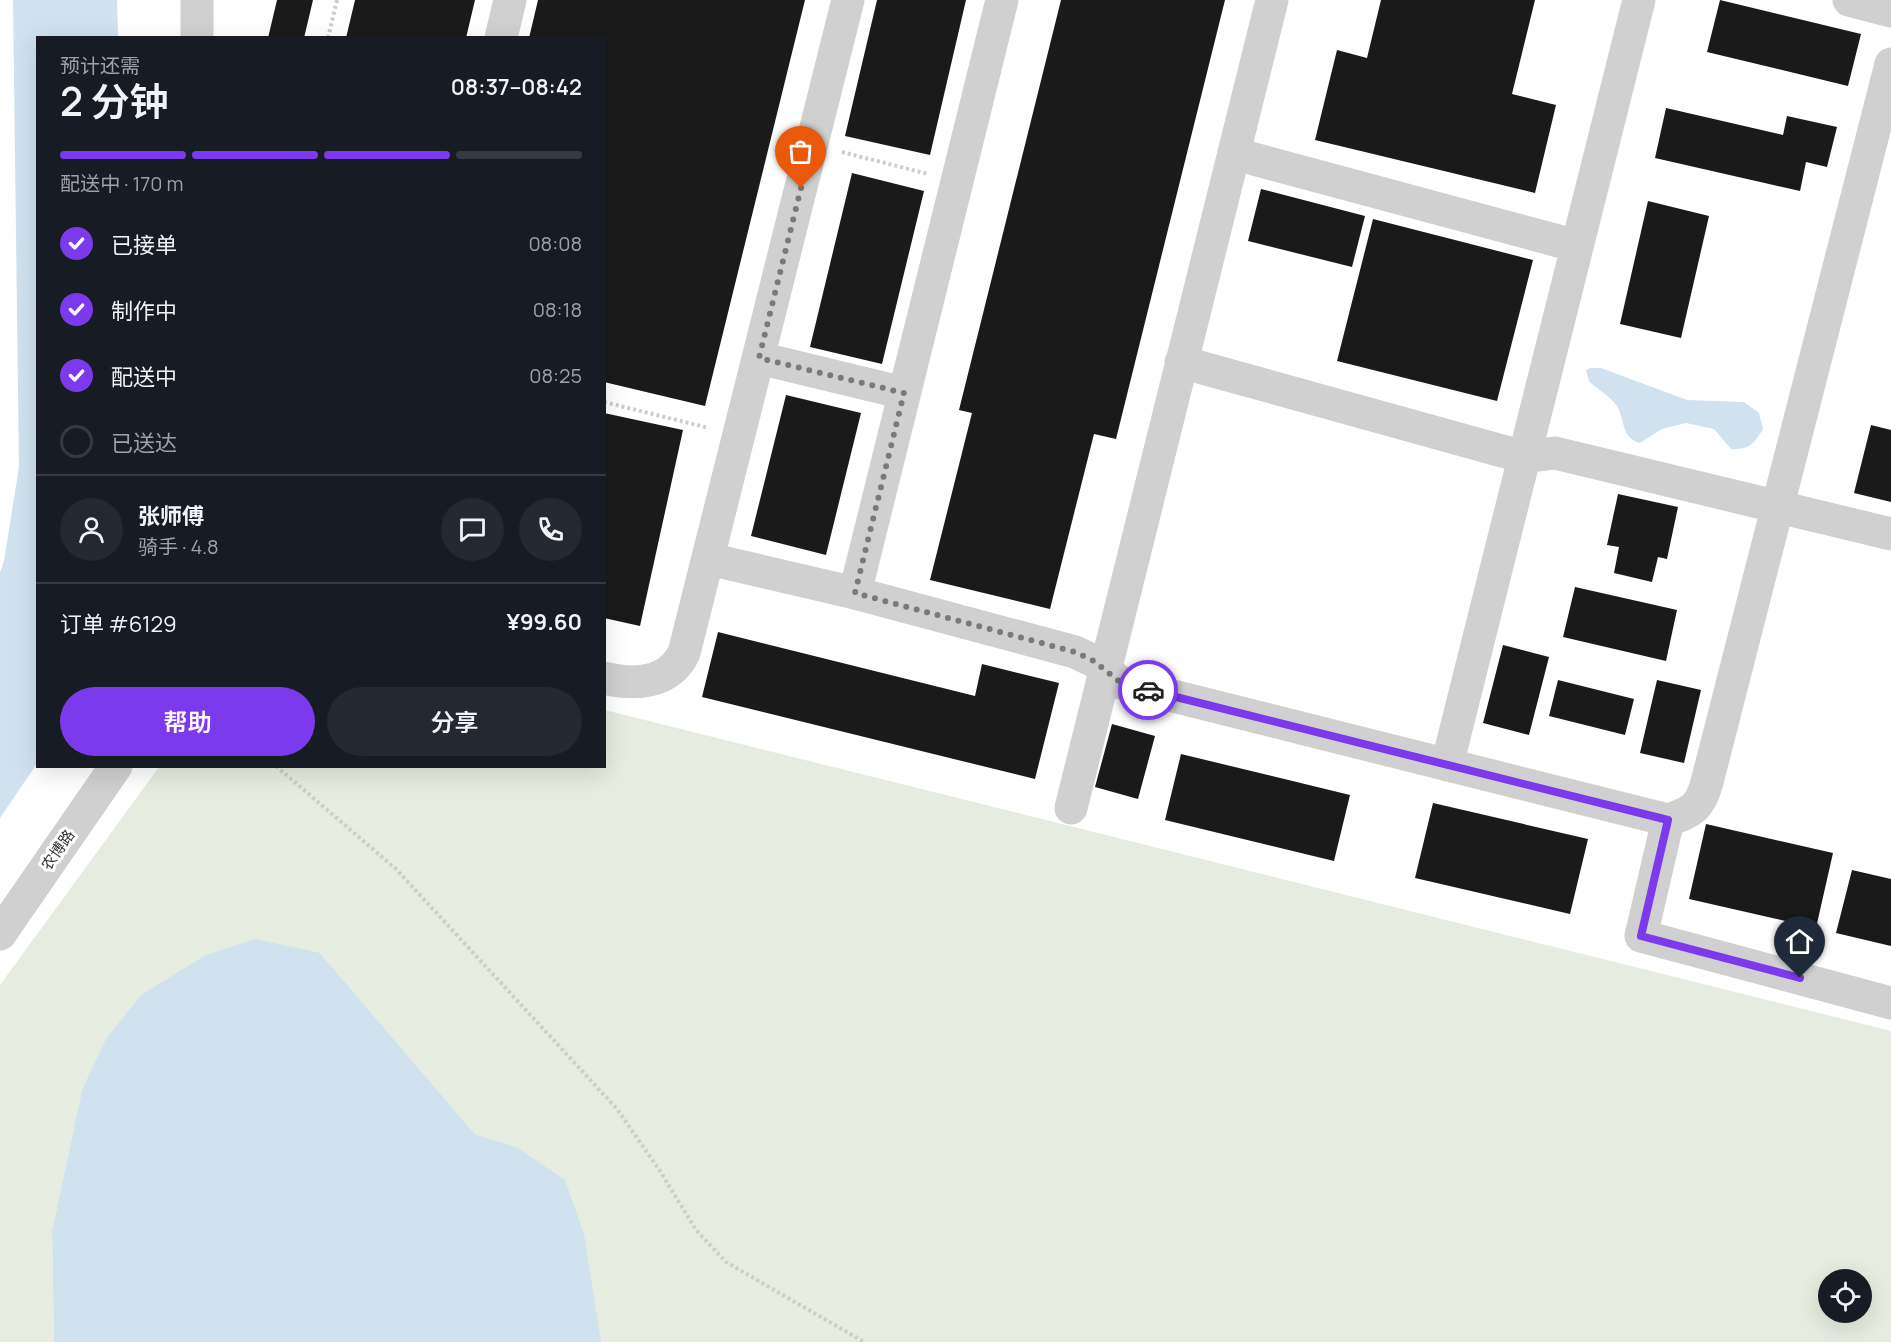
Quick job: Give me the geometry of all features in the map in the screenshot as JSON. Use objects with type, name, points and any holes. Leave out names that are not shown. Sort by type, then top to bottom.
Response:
[{"type":"street","points":[[197,0],[197,36]]},
{"type":"street","points":[[501,36],[510,0]]},
{"type":"street","points":[[606,678],[648,681],[666,675],[677,667],[684,653],[848,0]]},
{"type":"street","points":[[855,593],[1002,0]]},
{"type":"street","points":[[1071,808],[1272,0]]},
{"type":"street","points":[[1447,765],[1639,0]]},
{"type":"street","points":[[1849,0],[1891,11]]},
{"type":"street","points":[[709,559],[855,593],[1075,652],[1094,661],[1121,683],[1668,820],[1691,812],[1703,797],[1891,64]]},
{"type":"street","points":[[1235,154],[1577,246]]},
{"type":"street","points":[[759,358],[904,393]]},
{"type":"street","points":[[1181,362],[1524,458],[1555,453],[1891,534]]},
{"type":"street","name":"农博路","points":[[0,934],[115,768]]},
{"type":"street","points":[[1668,820],[1641,936],[1891,1003]]},
{"type":"path","points":[[328,36],[337,0]]},
{"type":"path","points":[[812,145],[957,181]]},
{"type":"path","points":[[606,402],[740,435]]},
{"type":"path","points":[[278,768],[396,868],[617,1109],[660,1171],[696,1230],[726,1262],[864,1342]]},
{"type":"shaded area","points":[[606,710],[1891,1031],[1891,1342],[601,1342],[598,1328],[516,1147],[475,1134],[320,953],[82,1090],[52,1231],[54,1342],[0,1342],[0,985],[158,768],[606,768]]},
{"type":"water","points":[[13,0],[117,0],[118,36],[36,36],[36,765],[0,818],[0,572],[4,561],[19,467]]},
{"type":"water","points":[[1601,368],[1687,400],[1744,402],[1759,413],[1763,429],[1750,445],[1737,449],[1731,449],[1714,429],[1686,423],[1662,429],[1640,443],[1634,441],[1627,433],[1615,404],[1589,381],[1586,370]]},
{"type":"water","points":[[255,939],[320,953],[475,1134],[516,1147],[565,1180],[584,1234],[601,1342],[54,1342],[52,1231],[82,1090],[106,1039],[141,995],[206,955]]},
{"type":"building","points":[[277,0],[313,0],[304,36],[268,36]]},
{"type":"building","points":[[355,0],[475,0],[466,36],[346,36]]},
{"type":"building","points":[[538,0],[805,0],[705,406],[606,382],[606,36],[529,36]]},
{"type":"building","points":[[877,0],[966,0],[930,155],[845,136]]},
{"type":"building","points":[[1061,0],[1225,0],[1116,439],[1094,434],[1050,609],[930,580],[972,413],[959,410]]},
{"type":"building","points":[[1381,0],[1535,0],[1512,94],[1556,105],[1535,193],[1315,140],[1337,50],[1367,58]]},
{"type":"building","points":[[1720,0],[1861,34],[1848,86],[1707,52]]},
{"type":"building","points":[[1666,108],[1783,135],[1787,116],[1837,127],[1827,167],[1806,162],[1800,191],[1655,158]]},
{"type":"building","points":[[852,173],[924,191],[882,364],[810,347]]},
{"type":"building","points":[[1261,189],[1365,216],[1352,267],[1248,241]]},
{"type":"building","points":[[1648,201],[1709,216],[1681,338],[1620,324]]},
{"type":"building","points":[[1373,219],[1533,260],[1497,401],[1337,361]]},
{"type":"building","points":[[786,395],[861,413],[826,555],[751,536]]},
{"type":"building","points":[[606,413],[683,430],[640,626],[606,618]]},
{"type":"building","points":[[1871,425],[1891,430],[1891,502],[1854,493]]},
{"type":"building","points":[[1618,494],[1678,507],[1667,559],[1658,557],[1652,582],[1614,573],[1619,547],[1607,545]]},
{"type":"building","points":[[1575,587],[1677,610],[1666,661],[1563,637]]},
{"type":"building","points":[[718,632],[975,696],[982,664],[1059,683],[1035,779],[702,697]]},
{"type":"building","points":[[1503,645],[1549,657],[1529,735],[1483,723]]},
{"type":"building","points":[[1558,680],[1634,699],[1625,735],[1549,716]]},
{"type":"building","points":[[1657,680],[1701,690],[1684,763],[1640,753]]},
{"type":"building","points":[[1112,724],[1155,736],[1138,799],[1095,787]]},
{"type":"building","points":[[1181,754],[1350,795],[1334,861],[1165,820]]},
{"type":"building","points":[[1433,803],[1588,839],[1570,914],[1415,878]]},
{"type":"building","points":[[1706,824],[1833,853],[1816,928],[1689,899]]},
{"type":"building","points":[[1852,870],[1891,879],[1891,946],[1836,933]]},
{"type":"way so far","points":[[801,188],[759,358],[904,393],[855,593],[1075,652],[1094,661],[1121,683],[1148,690]]},
{"type":"route","points":[[1148,690],[1668,820],[1641,936],[1800,978]]}]
